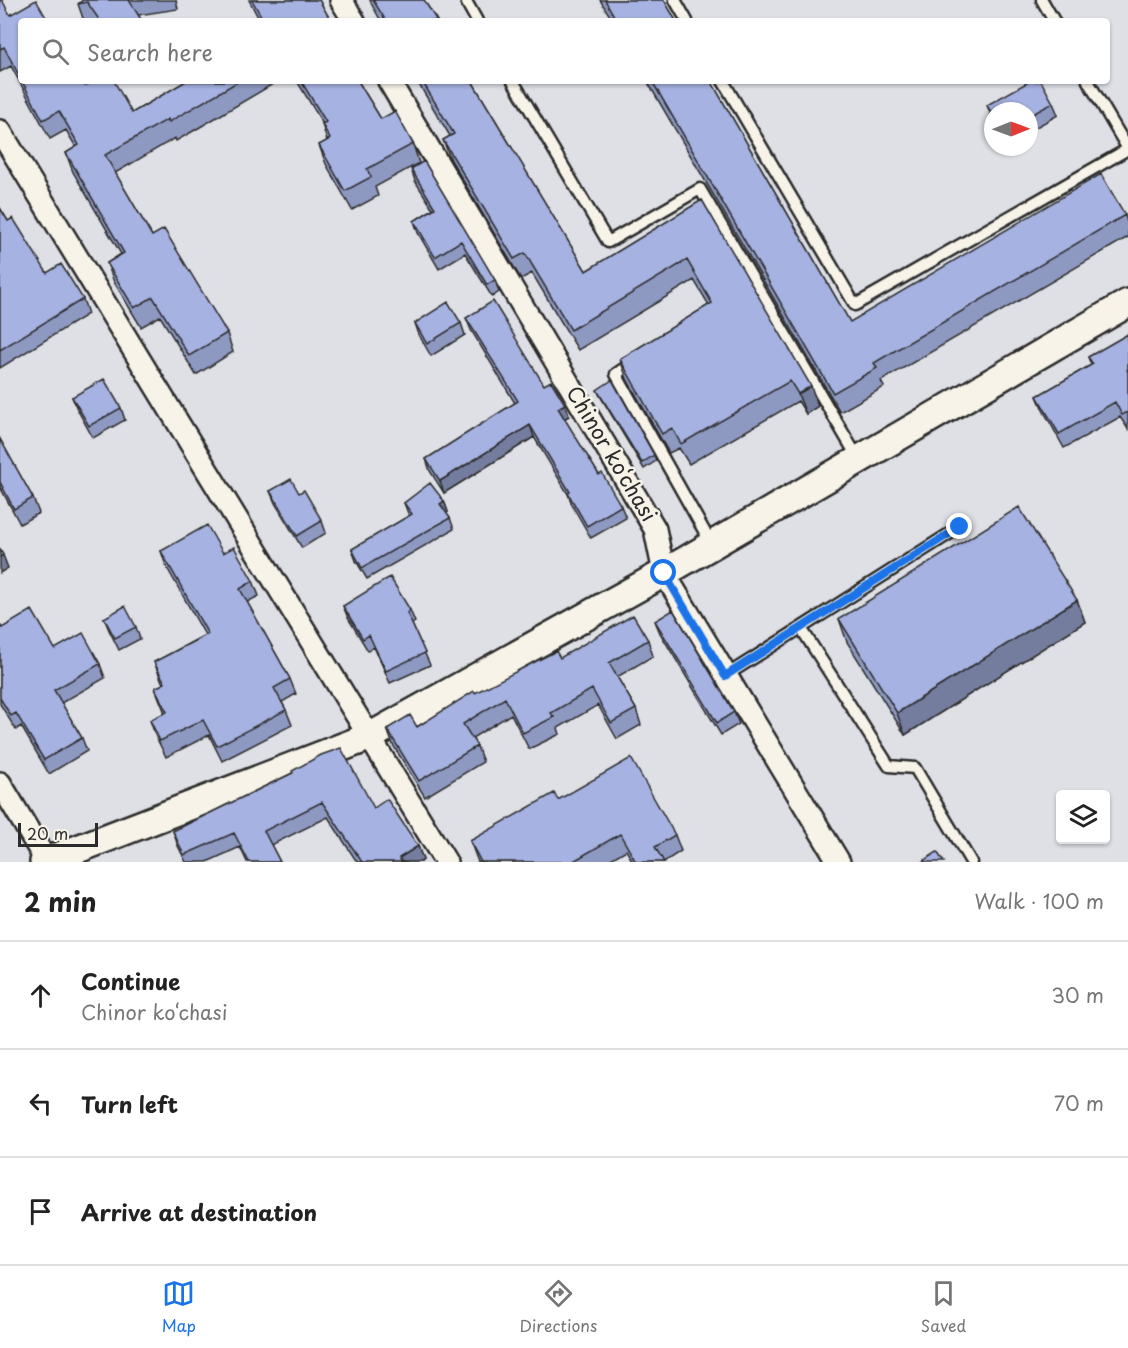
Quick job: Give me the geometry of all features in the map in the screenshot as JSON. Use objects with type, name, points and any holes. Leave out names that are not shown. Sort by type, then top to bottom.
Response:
[{"type":"street","points":[[341,0],[352,18]]},
{"type":"street","name":"Chinor ko‘chasi","points":[[391,84],[655,529],[664,573],[839,862]]},
{"type":"street","points":[[0,131],[446,862]]},
{"type":"street","points":[[0,783],[46,862],[371,736],[664,573],[1128,303]]},
{"type":"lane","points":[[675,0],[685,18]]},
{"type":"lane","points":[[1041,0],[1052,18]]},
{"type":"lane","points":[[467,3],[475,18]]},
{"type":"lane","points":[[515,84],[608,242],[700,189],[859,460]]},
{"type":"lane","points":[[725,84],[855,305],[1128,149],[1090,84]]},
{"type":"lane","points":[[646,355],[616,374],[712,545]]},
{"type":"lane","points":[[725,676],[960,527]]},
{"type":"lane","points":[[801,627],[889,766],[915,768],[971,862]]},
{"type":"building","points":[[0,0],[10,15],[36,0],[46,18],[18,18],[18,73],[4,47],[0,49]]},
{"type":"building","points":[[83,0],[129,0],[140,18],[98,18],[87,2],[78,4]]},
{"type":"building","points":[[252,0],[319,0],[329,18],[262,18]]},
{"type":"building","points":[[373,0],[424,0],[435,18],[384,18]]},
{"type":"building","points":[[605,0],[664,0],[674,18],[615,18]]},
{"type":"building","points":[[24,84],[84,84],[85,86],[116,84],[132,113],[181,84],[234,84],[169,122],[168,119],[105,155],[152,236],[164,229],[227,333],[189,356],[153,297],[134,308],[107,263],[124,253],[66,153],[79,145],[59,111],[43,120]]},
{"type":"building","points":[[303,84],[360,84],[381,119],[395,111],[413,144],[367,169],[371,177],[345,191],[319,145],[330,139],[322,124],[326,122]]},
{"type":"building","points":[[424,84],[474,84],[586,271],[702,200],[811,386],[798,394],[790,381],[681,444],[672,428],[662,434],[620,359],[712,303],[687,260],[571,330],[525,253],[514,259],[443,140],[454,134]]},
{"type":"building","points":[[654,84],[713,84],[850,322],[1101,174],[1125,215],[874,363],[877,368],[833,393]]},
{"type":"building","points":[[1025,84],[1043,84],[1053,103],[1038,111],[1038,102],[992,102]]},
{"type":"building","points":[[424,161],[495,280],[487,285],[461,241],[435,257],[414,221],[435,208],[411,169]]},
{"type":"building","points":[[0,208],[8,221],[13,218],[47,273],[61,264],[83,299],[0,350]]},
{"type":"building","points":[[493,301],[544,385],[551,381],[565,404],[558,408],[599,475],[602,473],[621,506],[587,526],[568,493],[570,492],[530,425],[440,481],[426,459],[518,401],[466,318]]},
{"type":"building","points":[[448,302],[461,323],[427,344],[415,323]]},
{"type":"building","points":[[1128,334],[1128,412],[1122,415],[1115,402],[1059,434],[1037,396],[1093,364],[1088,357]]},
{"type":"building","points":[[104,379],[121,408],[89,426],[72,397]]},
{"type":"building","points":[[612,380],[654,455],[642,463],[597,390]]},
{"type":"building","points":[[0,439],[33,498],[14,509],[0,482]]},
{"type":"building","points":[[291,479],[299,493],[304,490],[322,521],[297,536],[270,491]]},
{"type":"building","points":[[430,483],[444,501],[440,504],[450,518],[362,568],[352,549],[412,514],[404,503]]},
{"type":"building","points":[[1019,507],[1077,600],[897,713],[839,619]]},
{"type":"building","points":[[207,525],[223,553],[234,547],[253,581],[240,589],[290,679],[274,688],[286,710],[217,746],[203,720],[160,741],[150,720],[167,712],[155,688],[165,683],[154,662],[208,634],[161,551]]},
{"type":"building","points":[[390,577],[410,610],[407,613],[425,653],[386,671],[369,635],[363,639],[343,606]]},
{"type":"building","points":[[125,606],[136,627],[115,638],[104,618]]},
{"type":"building","points":[[32,610],[55,649],[83,633],[100,664],[54,690],[82,738],[44,760],[16,713],[11,716],[0,698],[0,625],[2,628]]},
{"type":"building","points":[[673,610],[734,712],[717,723],[655,621]]},
{"type":"building","points":[[633,615],[648,640],[609,663],[636,709],[611,723],[592,689],[551,713],[554,717],[523,733],[505,698],[463,724],[477,746],[419,781],[387,729],[410,715],[417,727],[474,691],[475,693],[556,651],[560,658]]},
{"type":"building","points":[[341,748],[374,808],[387,799],[418,846],[399,858],[402,862],[362,862],[322,802],[264,831],[280,862],[249,862],[234,833],[184,855],[173,831],[293,773],[292,771],[321,755]]},
{"type":"building","points":[[631,758],[675,835],[655,847],[664,862],[636,862],[620,834],[572,862],[481,862],[470,841],[554,793],[558,800]]},
{"type":"building","points":[[937,852],[944,862],[922,862]]},
{"type":"route","points":[[664,573],[725,676],[960,527]]}]
